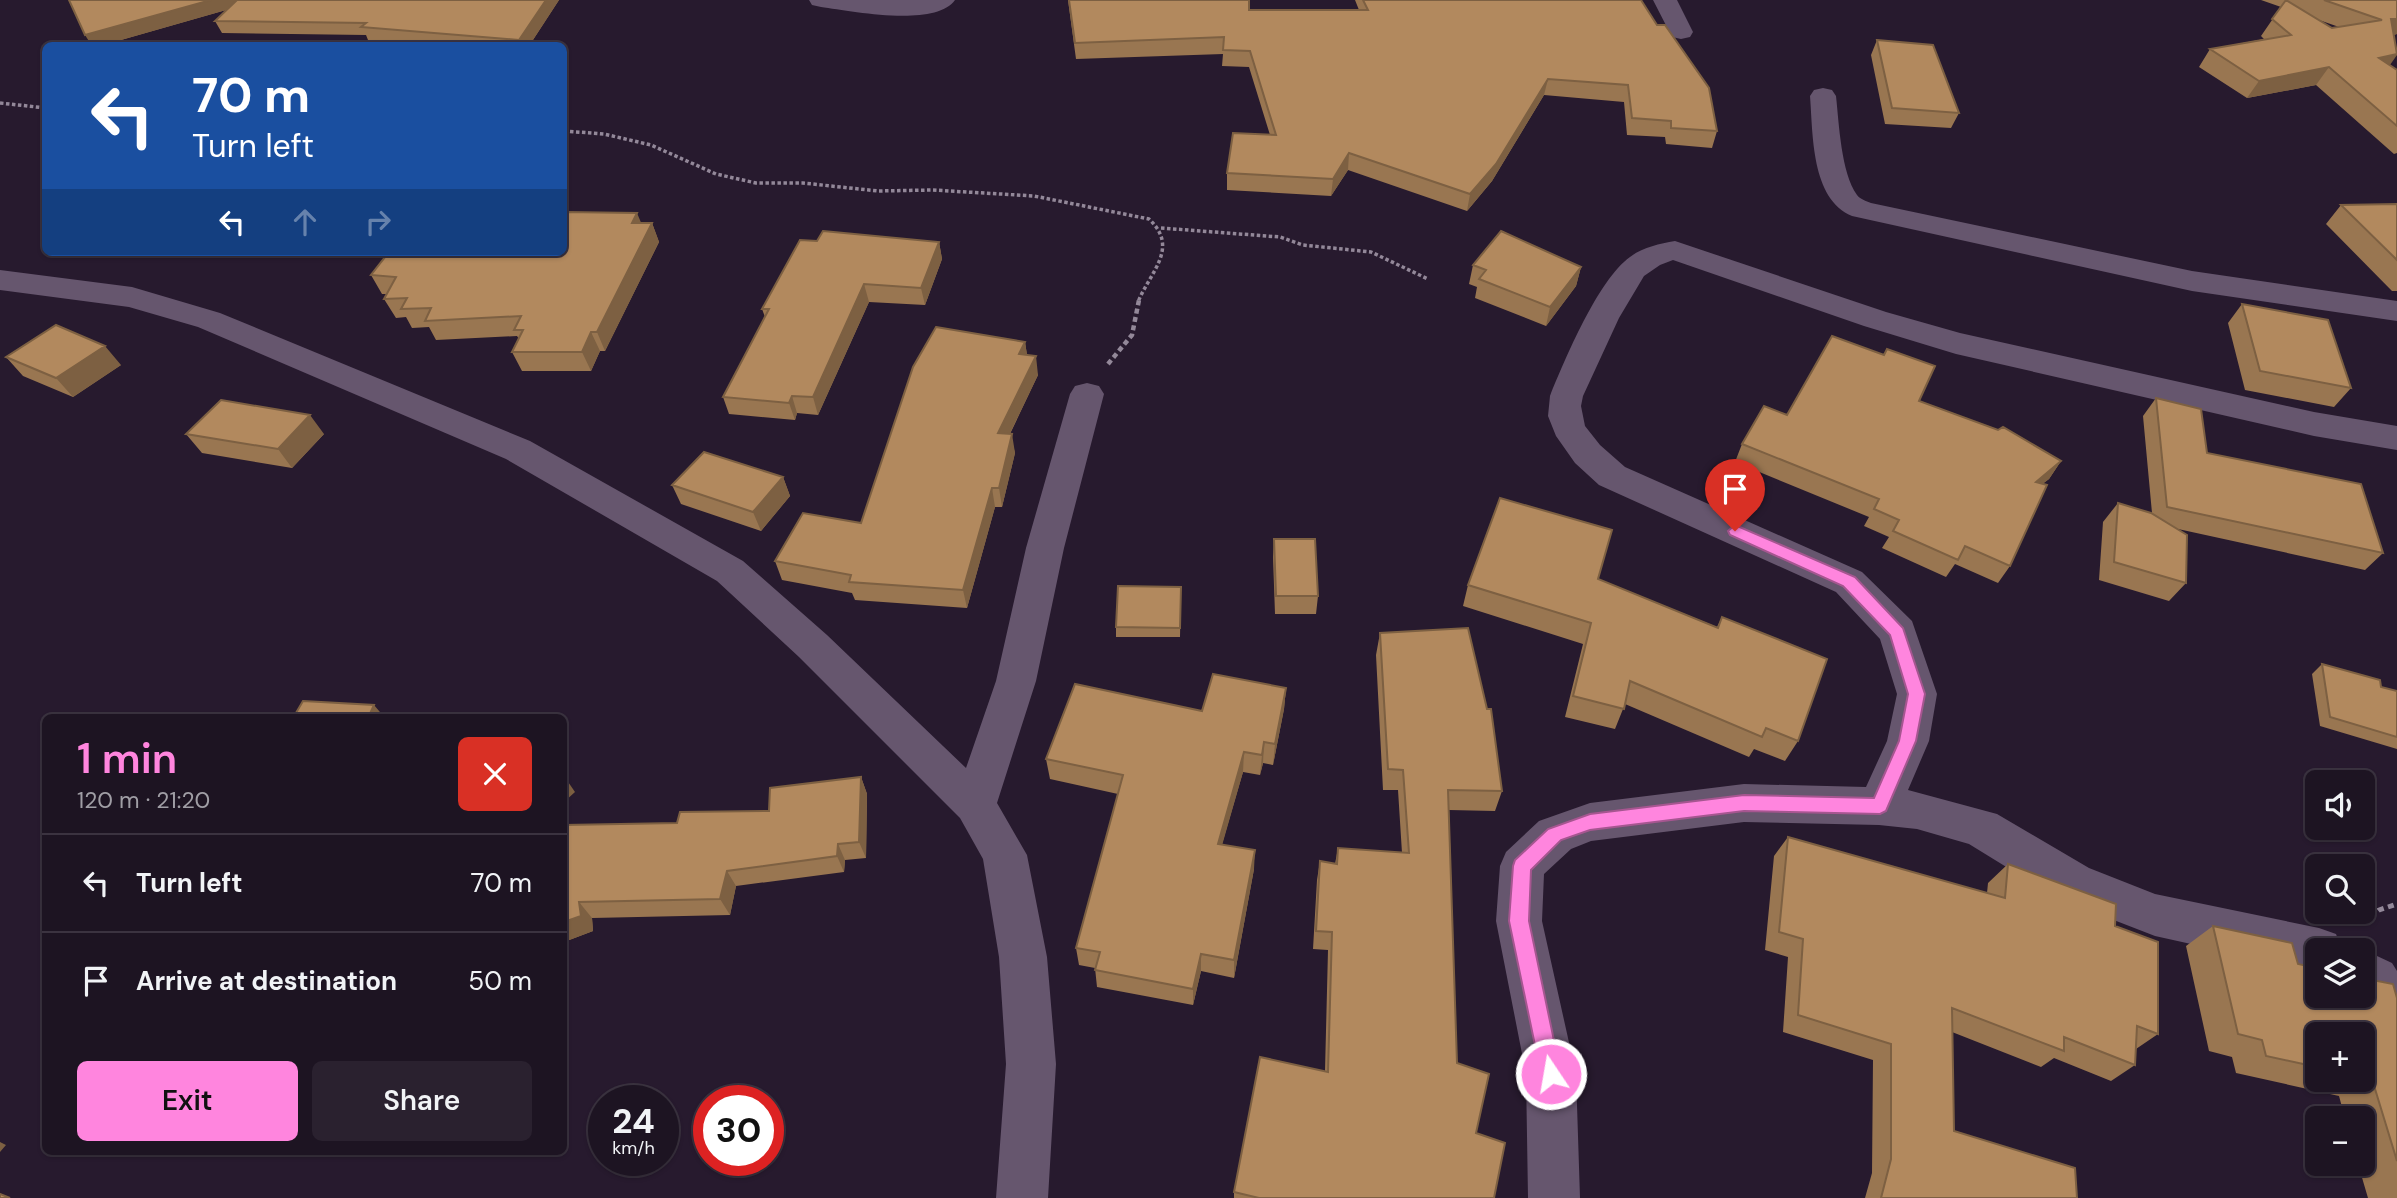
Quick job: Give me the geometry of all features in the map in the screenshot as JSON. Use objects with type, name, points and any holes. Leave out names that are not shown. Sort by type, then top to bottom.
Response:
[{"type":"street","points":[[821,0],[919,8],[943,0]]},
{"type":"street","points":[[1665,0],[1681,32]]},
{"type":"street","points":[[1823,96],[1829,152],[1839,189],[1847,202],[1862,210],[2192,281],[2397,311]]},
{"type":"street","points":[[1880,806],[1908,741],[1917,694],[1898,632],[1849,582],[1612,476],[1592,459],[1570,430],[1564,406],[1590,346],[1627,275],[1655,253],[1675,250],[1875,319],[1956,343],[2314,424],[2397,438]]},
{"type":"street","points":[[0,280],[60,285],[132,297],[209,320],[518,450],[730,572],[813,646],[975,805],[1005,855],[1023,957],[1031,1064],[1022,1198]]},
{"type":"street","points":[[975,805],[1016,681],[1045,548],[1087,394]]},
{"type":"street","points":[[1554,1198],[1551,1074],[1519,921],[1522,866],[1555,835],[1590,822],[1744,803],[1880,806],[1948,817],[1981,828],[2073,883],[2155,915],[2305,947]]},
{"type":"street","points":[[2375,979],[2397,1015]]},
{"type":"path","points":[[0,103],[42,108]]},
{"type":"path","points":[[567,131],[604,134],[651,145],[716,174],[756,183],[803,183],[878,191],[933,190],[1034,196],[1149,219],[1161,228],[1280,237],[1303,245],[1371,252],[1428,279]]},
{"type":"path","points":[[1087,394],[1136,327],[1135,313],[1140,298],[1163,252],[1164,237],[1161,228]]},
{"type":"building","points":[[69,0],[211,0],[85,35]]},
{"type":"building","points":[[237,0],[546,0],[519,40],[361,27],[366,23],[215,21]]},
{"type":"building","points":[[1069,0],[1249,0],[1249,10],[1368,10],[1363,0],[1641,0],[1657,25],[1665,25],[1709,88],[1717,131],[1671,128],[1671,121],[1632,118],[1628,85],[1548,79],[1496,164],[1470,194],[1349,153],[1333,179],[1227,173],[1233,133],[1276,135],[1250,51],[1223,50],[1224,37],[1075,43]]},
{"type":"building","points":[[2286,0],[2332,28],[2382,20],[2324,0],[2397,0],[2397,19],[2391,19],[2397,54],[2379,58],[2397,70],[2397,126],[2329,67],[2259,81],[2210,49],[2291,35],[2272,19]]},
{"type":"building","points":[[1877,40],[1933,45],[1959,113],[1892,108]]},
{"type":"building","points":[[2397,204],[2397,260],[2341,205]]},
{"type":"building","points":[[567,212],[637,213],[632,223],[652,223],[597,332],[591,332],[582,352],[512,352],[523,330],[514,330],[521,316],[425,321],[431,308],[401,309],[407,298],[384,299],[396,277],[371,275],[386,256],[567,256]]},
{"type":"building","points":[[823,231],[939,242],[921,288],[864,284],[813,397],[792,396],[789,403],[723,397],[769,309],[762,309],[800,240],[817,241]]},
{"type":"building","points":[[1501,231],[1581,267],[1550,307],[1479,279],[1486,270],[1473,265]]},
{"type":"building","points":[[2242,304],[2328,320],[2351,388],[2260,371]]},
{"type":"building","points":[[56,325],[105,346],[56,378],[6,357]]},
{"type":"building","points":[[936,327],[1025,342],[1019,354],[1036,356],[998,433],[1012,434],[999,488],[992,488],[963,590],[849,582],[851,575],[775,561],[803,513],[861,523],[913,367]]},
{"type":"building","points":[[1832,336],[1884,355],[1887,349],[1935,366],[1919,401],[1998,430],[2003,427],[2061,461],[2036,482],[2047,485],[2010,566],[1965,546],[1958,560],[1893,531],[1899,520],[1874,509],[1879,499],[1742,444],[1764,406],[1787,415]]},
{"type":"building","points":[[2156,398],[2201,409],[2207,453],[2361,484],[2383,553],[2167,507]]},
{"type":"building","points":[[221,400],[310,415],[278,449],[186,434]]},
{"type":"building","points":[[704,452],[783,477],[753,512],[672,485]]},
{"type":"building","points":[[1500,498],[1612,530],[1598,579],[1718,628],[1722,617],[1827,659],[1798,741],[1766,728],[1762,737],[1630,681],[1624,709],[1573,696],[1591,623],[1468,585]]},
{"type":"building","points":[[2118,503],[2151,513],[2187,535],[2186,583],[2114,562]]},
{"type":"building","points":[[1274,539],[1315,539],[1318,596],[1276,596]]},
{"type":"building","points":[[1118,586],[1181,587],[1180,628],[1116,627]]},
{"type":"building","points":[[1468,628],[1487,709],[1491,709],[1502,791],[1448,790],[1457,1063],[1489,1074],[1476,1133],[1505,1143],[1494,1198],[1259,1198],[1234,1192],[1260,1057],[1328,1072],[1332,932],[1316,931],[1320,861],[1337,864],[1338,848],[1409,853],[1403,770],[1388,769],[1380,633]]},
{"type":"building","points":[[2322,664],[2380,680],[2381,687],[2397,691],[2397,737],[2330,717]]},
{"type":"building","points":[[1213,674],[1286,688],[1275,744],[1264,742],[1262,755],[1244,752],[1218,844],[1255,850],[1234,960],[1201,954],[1193,989],[1095,970],[1100,952],[1076,948],[1123,775],[1046,759],[1075,684],[1202,711]]},
{"type":"building","points":[[303,701],[374,705],[370,714],[295,714]]},
{"type":"building","points":[[861,777],[859,842],[838,844],[837,856],[727,871],[720,899],[579,902],[581,916],[567,921],[567,825],[677,823],[680,812],[769,811],[770,788]]},
{"type":"building","points":[[1788,837],[2005,898],[2008,864],[2116,904],[2115,926],[2158,942],[2158,1034],[2137,1026],[2135,1065],[2064,1037],[2064,1051],[1952,1008],[1954,1131],[2075,1168],[2077,1198],[1881,1198],[1891,1159],[1891,1044],[1798,1015],[1803,939],[1779,932]]},
{"type":"building","points":[[2213,926],[2292,943],[2298,964],[2305,965],[2305,1008],[2375,1008],[2375,981],[2393,984],[2397,998],[2397,1161],[2375,1089],[2375,1022],[2305,1022],[2305,1064],[2266,1056],[2262,1040],[2238,1034]]},
{"type":"route","points":[[1551,1074],[1519,921],[1522,866],[1555,835],[1590,822],[1744,803],[1880,806],[1908,741],[1917,694],[1898,632],[1849,582],[1735,531]]}]
